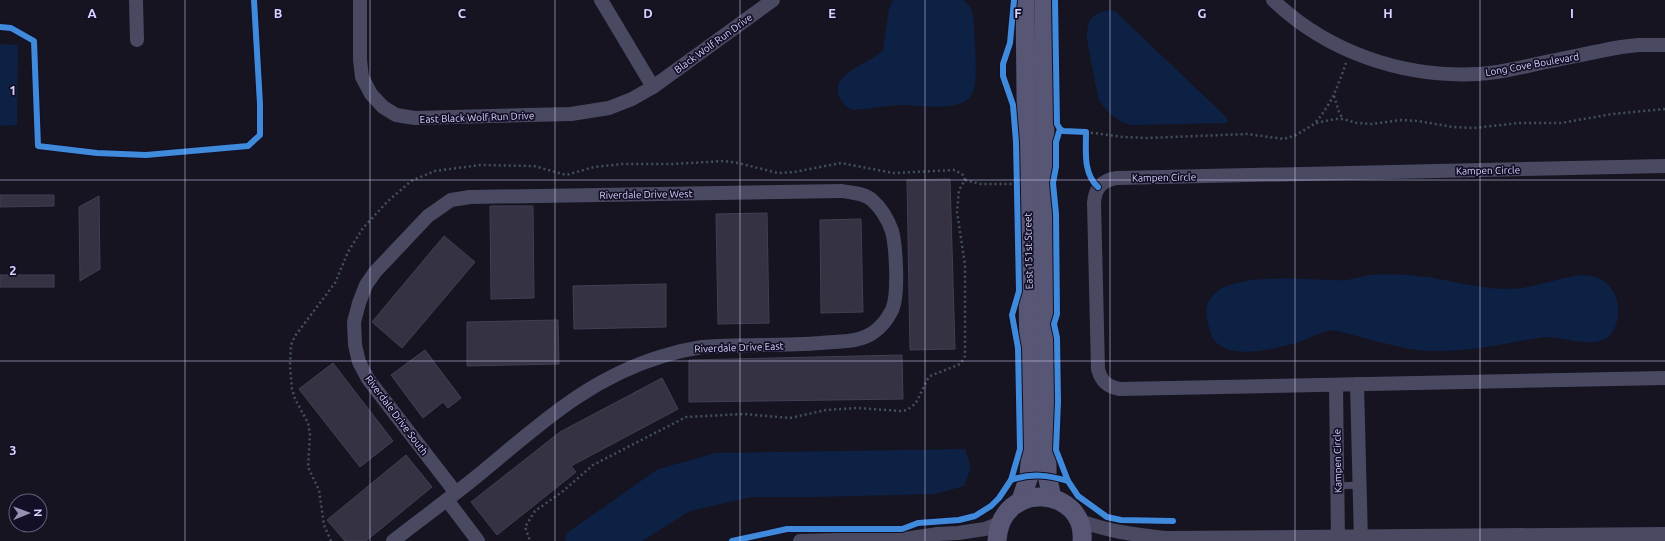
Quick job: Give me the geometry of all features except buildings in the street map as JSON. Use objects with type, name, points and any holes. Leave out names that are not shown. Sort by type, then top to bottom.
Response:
[{"type":"street","points":[[136,0],[137,40]]},
{"type":"street","name":"East Black Wolf Run Drive","points":[[360,0],[360,60],[362,76],[371,94],[383,107],[396,115],[415,118],[571,114],[609,108],[632,99],[653,87]]},
{"type":"street","points":[[601,0],[653,87]]},
{"type":"street","name":"Black Wolf Run Drive","points":[[653,87],[773,0]]},
{"type":"street","name":"East 151st Street","points":[[1021,500],[1029,476],[1030,463],[1026,0]]},
{"type":"street","name":"East 151st Street","points":[[1044,0],[1046,454],[1047,475],[1052,498]]},
{"type":"street","name":"Long Cove Boulevard","points":[[1273,0],[1300,24],[1350,51],[1400,68],[1433,73],[1479,74],[1513,69],[1621,47],[1638,45],[1665,45]]},
{"type":"street","name":"Kampen Circle","points":[[1665,166],[1117,178],[1106,180],[1098,187],[1095,192],[1094,203],[1098,369],[1100,376],[1108,386],[1120,389],[1665,378]]},
{"type":"street","name":"Riverdale Drive West","points":[[451,200],[477,197],[842,191]]},
{"type":"street","name":"Riverdale Drive East","points":[[393,541],[452,497],[568,402],[603,380],[643,362],[694,348],[794,345],[847,341],[860,339],[873,332],[884,322],[892,309],[896,296],[896,258],[892,231],[887,220],[871,199],[858,193],[842,191]]},
{"type":"street","name":"Riverdale Drive South","points":[[451,200],[428,216],[375,272],[366,285],[354,322],[354,345],[359,362],[368,379],[452,497],[478,541]]},
{"type":"street","points":[[1357,384],[1361,539]]},
{"type":"street","name":"Kampen Circle","points":[[1336,385],[1338,539]]},
{"type":"street","points":[[800,541],[911,538],[985,529],[998,532],[1008,510],[1021,500],[1036,496],[1052,498],[1063,503],[1072,510],[1081,529],[1082,541]]},
{"type":"street","points":[[1078,520],[1102,529],[1138,536],[1164,538],[1361,539],[1665,534]]},
{"type":"street","points":[[911,538],[927,541]]},
{"type":"street","points":[[1142,541],[1164,538]]},
{"type":"lane","points":[[1337,486],[1360,485]]},
{"type":"path","points":[[1316,123],[1334,96],[1350,51]]},
{"type":"path","points":[[1334,96],[1343,119]]},
{"type":"path","points":[[1086,142],[1083,132],[1123,137],[1147,138],[1247,134],[1284,139],[1296,135],[1316,123],[1343,119],[1363,124],[1409,120],[1453,127],[1474,128],[1520,123],[1561,124],[1612,114],[1665,110]]},
{"type":"path","points":[[331,541],[324,525],[319,490],[308,467],[310,434],[308,423],[295,399],[292,389],[290,356],[292,341],[335,283],[348,252],[363,228],[394,194],[419,177],[446,168],[480,165],[534,166],[566,175],[594,167],[622,164],[724,162],[738,163],[778,173],[794,172],[841,163],[892,173],[955,170],[963,176],[965,180],[981,184],[1016,184]]},
{"type":"path","points":[[1016,177],[1017,191]]},
{"type":"path","points":[[530,541],[525,527],[535,511],[553,499],[597,463],[686,417],[744,414],[790,418],[826,410],[858,408],[900,411],[912,407],[920,397],[930,376],[958,365],[965,356],[965,265],[957,212],[959,190],[965,180]]},
{"type":"water","points":[[893,0],[963,0],[972,10],[974,20],[976,71],[974,88],[972,94],[967,100],[959,104],[938,107],[899,105],[853,110],[842,102],[838,90],[840,82],[852,70],[883,50],[889,9]]},
{"type":"water","points":[[1110,10],[1116,12],[1223,114],[1228,120],[1226,123],[1131,125],[1126,124],[1107,111],[1098,98],[1087,39],[1088,27],[1091,18],[1098,13]]},
{"type":"water","points":[[0,44],[18,45],[17,125],[0,126]]},
{"type":"water","points":[[1387,274],[1427,277],[1481,287],[1513,289],[1583,275],[1604,281],[1610,287],[1617,299],[1618,314],[1614,329],[1605,339],[1598,341],[1583,342],[1544,337],[1494,346],[1460,350],[1427,351],[1400,347],[1333,330],[1323,332],[1296,343],[1249,352],[1236,351],[1217,343],[1211,334],[1207,317],[1207,307],[1214,294],[1228,286],[1246,281],[1267,279],[1344,280],[1370,275]]},
{"type":"water","points":[[965,449],[971,467],[964,486],[935,494],[751,497],[690,511],[642,541],[565,541],[567,533],[658,469],[716,453]]},
{"type":"cycle path","points":[[0,27],[11,28],[34,41],[38,146],[97,153],[146,155],[248,146],[260,135],[260,104],[254,0]]},
{"type":"cycle path","points":[[732,541],[787,529],[902,529],[918,523],[959,520],[975,516],[991,506],[999,498],[1011,480],[1020,449],[1018,348],[1012,315],[1019,291],[1016,142],[1013,105],[1003,76],[1003,64],[1010,43],[1014,0]]},
{"type":"cycle path","points":[[1055,0],[1057,124],[1063,131],[1086,132],[1086,162],[1090,176],[1098,187]]},
{"type":"cycle path","points":[[1060,129],[1056,142],[1056,167],[1053,183],[1056,214],[1057,314],[1054,324],[1057,338],[1058,402],[1056,450],[1068,481],[1078,496],[1107,517],[1121,520],[1173,521]]},
{"type":"cycle path","points":[[1011,480],[1026,476],[1040,476],[1053,477],[1068,481]]}]
